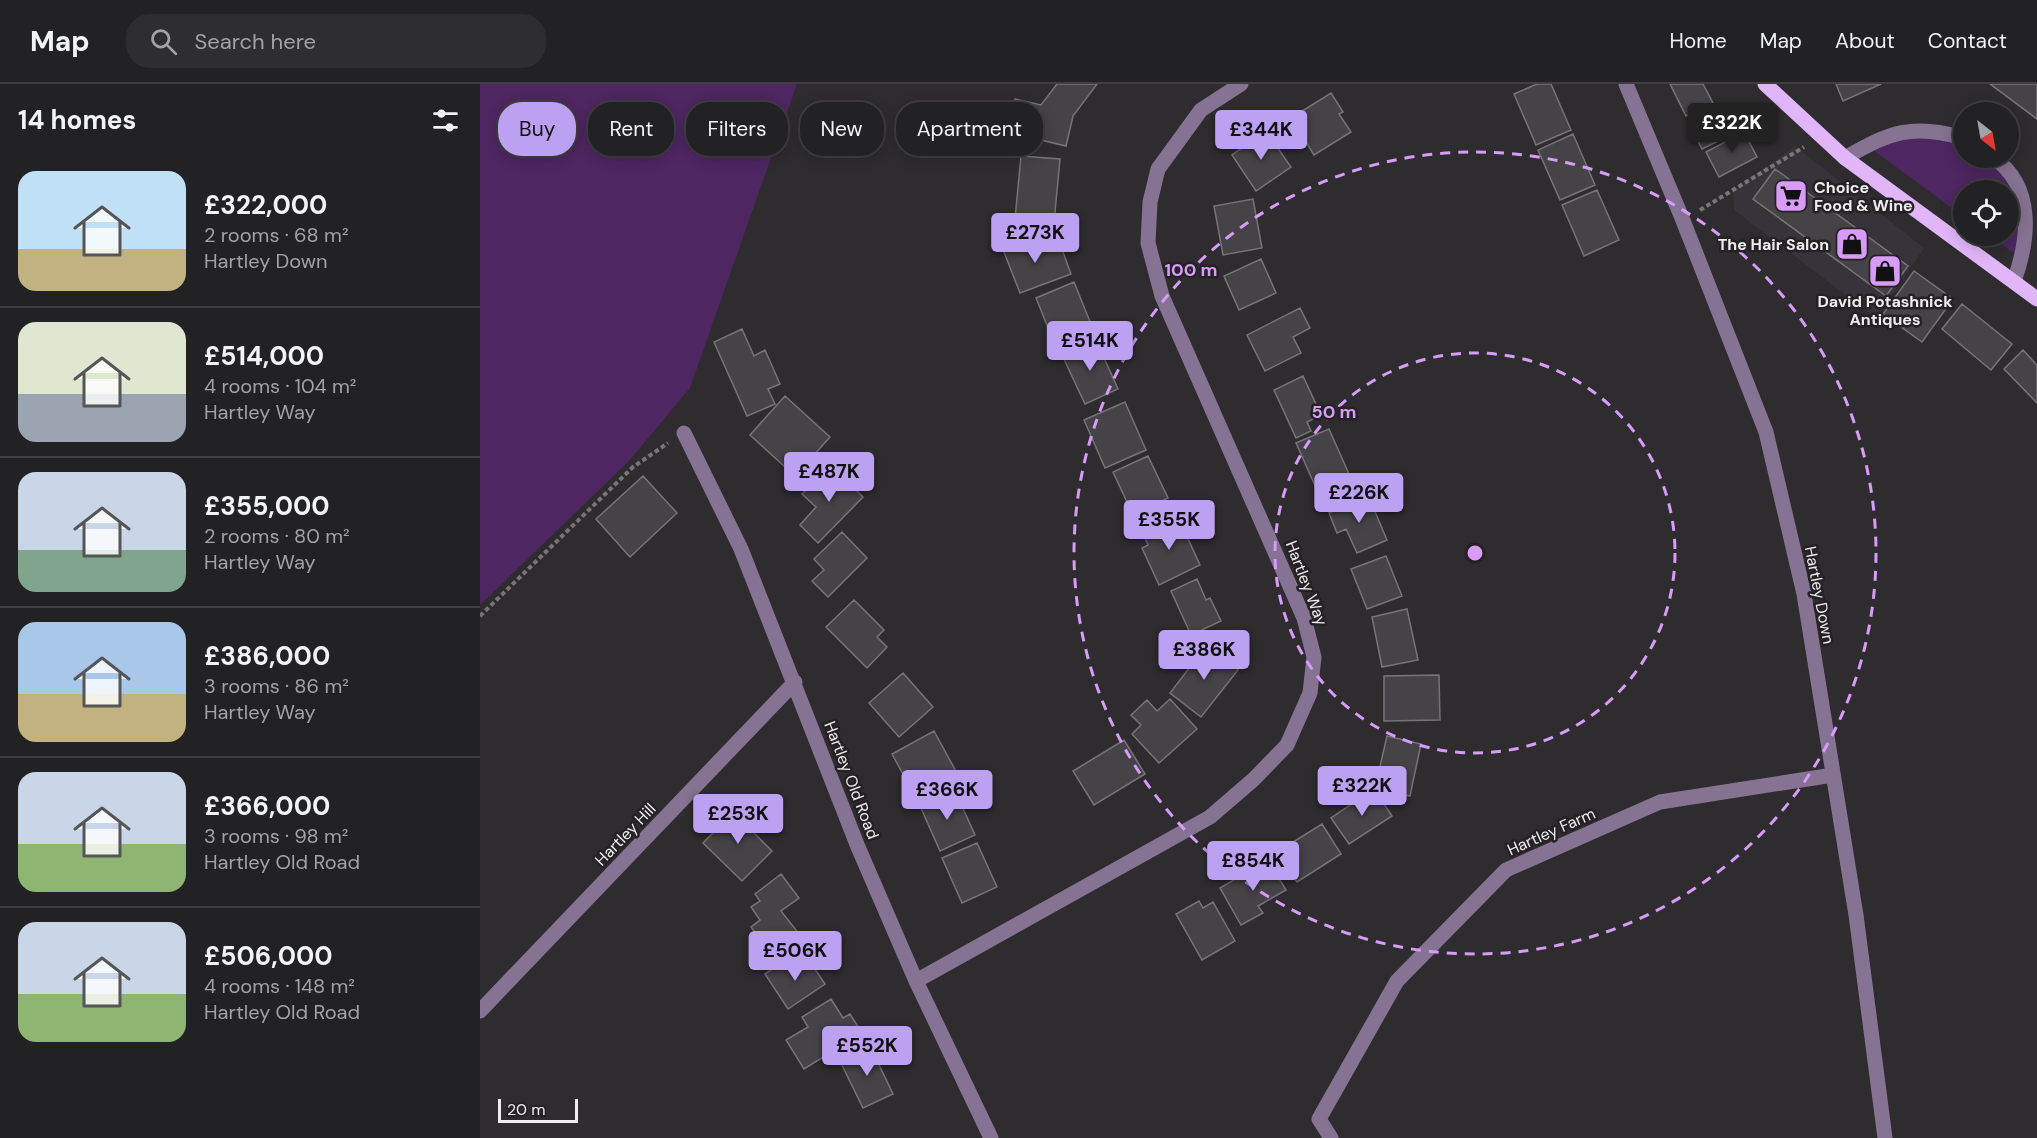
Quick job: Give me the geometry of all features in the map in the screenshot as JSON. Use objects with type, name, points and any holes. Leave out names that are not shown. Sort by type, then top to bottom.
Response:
[{"type":"main road","points":[[1765,84],[1845,158],[2037,299]]},
{"type":"street","name":"Hartley Way","points":[[916,981],[1210,818],[1254,779],[1287,745],[1310,693],[1314,657],[1304,618],[1162,296],[1148,243],[1150,202],[1158,170],[1201,110],[1241,84]]},
{"type":"street","name":"Hartley Down","points":[[1626,84],[1682,218],[1766,432],[1804,594],[1856,915],[1885,1138]]},
{"type":"street","points":[[1845,158],[1882,137],[1909,130],[1953,135]]},
{"type":"street","points":[[2003,168],[2020,188],[2027,224],[2025,252],[2014,281]]},
{"type":"street","name":"Hartley Old Road","points":[[684,433],[741,549],[858,846],[916,981],[991,1138]]},
{"type":"street","name":"Hartley Hill","points":[[480,1011],[795,682]]},
{"type":"street","name":"Hartley Farm","points":[[1331,1138],[1319,1119],[1397,981],[1506,870],[1660,802],[1833,775]]},
{"type":"path","points":[[1682,218],[1705,208],[1820,137]]},
{"type":"path","points":[[480,616],[633,467],[684,433]]},
{"type":"shaded area","points":[[480,84],[797,84],[788,110],[788,102],[686,102],[686,156],[772,156],[690,388],[629,461],[480,605]]},
{"type":"shaded area","points":[[1936,138],[1953,142],[1953,168],[1997,168],[2005,180],[1953,180],[1953,209],[1873,150],[1893,139]]},
{"type":"shaded area","points":[[1795,146],[1924,248],[1876,318],[1734,210],[1733,190]]},
{"type":"shaded area","points":[[2004,246],[2017,246],[2017,255]]},
{"type":"building","points":[[1057,84],[1097,84],[1073,116],[1066,146],[1043,141],[1043,102]]},
{"type":"building","points":[[1537,84],[1551,84],[1571,130],[1536,145],[1514,94]]},
{"type":"building","points":[[1670,84],[1703,84],[1713,103],[1686,116]]},
{"type":"building","points":[[1836,84],[1881,84],[1843,101]]},
{"type":"building","points":[[1990,84],[2037,84],[2037,119],[2019,106],[2019,102],[2014,102]]},
{"type":"building","points":[[1331,93],[1343,112],[1339,114],[1351,132],[1314,155],[1291,118]]},
{"type":"building","points":[[1728,104],[1741,130],[1702,149],[1689,124]]},
{"type":"building","points":[[1266,131],[1291,167],[1256,191],[1232,155]]},
{"type":"building","points":[[1744,132],[1757,157],[1719,177],[1706,152]]},
{"type":"building","points":[[1573,134],[1595,185],[1560,200],[1538,150]]},
{"type":"building","points":[[1021,156],[1060,159],[1054,223],[1015,219]]},
{"type":"building","points":[[1775,169],[1908,266],[1886,296],[1753,199]]},
{"type":"building","points":[[1597,190],[1619,240],[1584,256],[1562,205]]},
{"type":"building","points":[[1253,199],[1262,248],[1223,255],[1214,206]]},
{"type":"building","points":[[1030,237],[1036,253],[1060,244],[1071,274],[1020,293],[1002,247]]},
{"type":"building","points":[[1261,259],[1276,293],[1239,310],[1224,276]]},
{"type":"building","points":[[1914,271],[1953,299],[1922,342],[1883,314]]},
{"type":"building","points":[[1074,282],[1093,329],[1055,345],[1036,298]]},
{"type":"building","points":[[1962,304],[2012,344],[1991,370],[1942,329]]},
{"type":"building","points":[[1300,308],[1310,328],[1293,337],[1301,353],[1265,371],[1247,335]]},
{"type":"building","points":[[742,329],[754,356],[765,350],[780,384],[768,389],[775,404],[747,416],[714,342]]},
{"type":"building","points":[[1096,340],[1118,389],[1085,404],[1062,355]]},
{"type":"building","points":[[2023,350],[2037,365],[2037,403],[2004,369]]},
{"type":"building","points":[[1303,376],[1321,415],[1307,422],[1311,431],[1296,438],[1274,390]]},
{"type":"building","points":[[785,396],[830,437],[795,476],[750,435]]},
{"type":"building","points":[[1125,402],[1146,450],[1105,468],[1084,420]]},
{"type":"building","points":[[1329,429],[1353,483],[1320,497],[1296,443]]},
{"type":"building","points":[[1148,456],[1168,498],[1133,515],[1113,472]]},
{"type":"building","points":[[831,465],[863,497],[818,543],[800,525],[816,507],[802,494]]},
{"type":"building","points":[[643,476],[677,513],[630,557],[596,519]]},
{"type":"building","points":[[1368,495],[1387,540],[1357,553],[1346,529],[1337,533],[1329,513]]},
{"type":"building","points":[[1178,517],[1200,565],[1159,585],[1142,548],[1148,545],[1143,533]]},
{"type":"building","points":[[842,532],[867,558],[828,597],[812,581],[824,570],[814,559]]},
{"type":"building","points":[[1386,556],[1402,596],[1367,609],[1351,569]]},
{"type":"building","points":[[1197,579],[1206,600],[1210,598],[1221,621],[1191,635],[1171,591]]},
{"type":"building","points":[[854,600],[884,630],[877,637],[887,647],[867,668],[826,627]]},
{"type":"building","points":[[1407,609],[1418,660],[1382,667],[1372,617]]},
{"type":"building","points":[[1206,646],[1238,670],[1201,717],[1170,693]]},
{"type":"building","points":[[903,673],[933,707],[899,737],[869,703]]},
{"type":"building","points":[[1439,675],[1440,720],[1384,721],[1384,676]]},
{"type":"building","points":[[1170,699],[1197,729],[1159,763],[1132,734],[1141,725],[1131,715],[1147,700],[1157,711]]},
{"type":"building","points":[[934,731],[958,775],[916,798],[892,754]]},
{"type":"building","points":[[1387,736],[1421,744],[1410,796],[1375,788]]},
{"type":"building","points":[[1124,740],[1145,774],[1094,805],[1073,771]]},
{"type":"building","points":[[1374,789],[1392,816],[1349,844],[1331,818]]},
{"type":"building","points":[[955,791],[975,835],[940,851],[920,806]]},
{"type":"building","points":[[737,809],[758,829],[754,833],[772,851],[742,881],[703,843]]},
{"type":"building","points":[[1322,824],[1341,854],[1297,882],[1277,852]]},
{"type":"building","points":[[977,843],[997,887],[962,903],[942,858]]},
{"type":"building","points":[[1268,860],[1286,890],[1258,906],[1263,913],[1241,925],[1220,888]]},
{"type":"building","points":[[781,874],[799,898],[781,911],[800,935],[773,956],[751,927],[760,920],[751,907],[760,901],[755,894]]},
{"type":"building","points":[[1199,901],[1203,908],[1213,902],[1235,941],[1202,960],[1176,914]]},
{"type":"building","points":[[809,960],[825,984],[788,1009],[765,974],[784,961],[792,972]]},
{"type":"building","points":[[831,999],[843,1018],[850,1014],[862,1033],[804,1069],[786,1040],[808,1027],[802,1017]]},
{"type":"building","points":[[870,1046],[893,1094],[863,1108],[840,1061]]},
{"type":"place","name":"Choice Food & Wine","points":[[1791,196]]},
{"type":"place","name":"The Hair Salon","points":[[1852,244]]},
{"type":"place","name":"David Potashnick Antiques","points":[[1885,271]]}]
